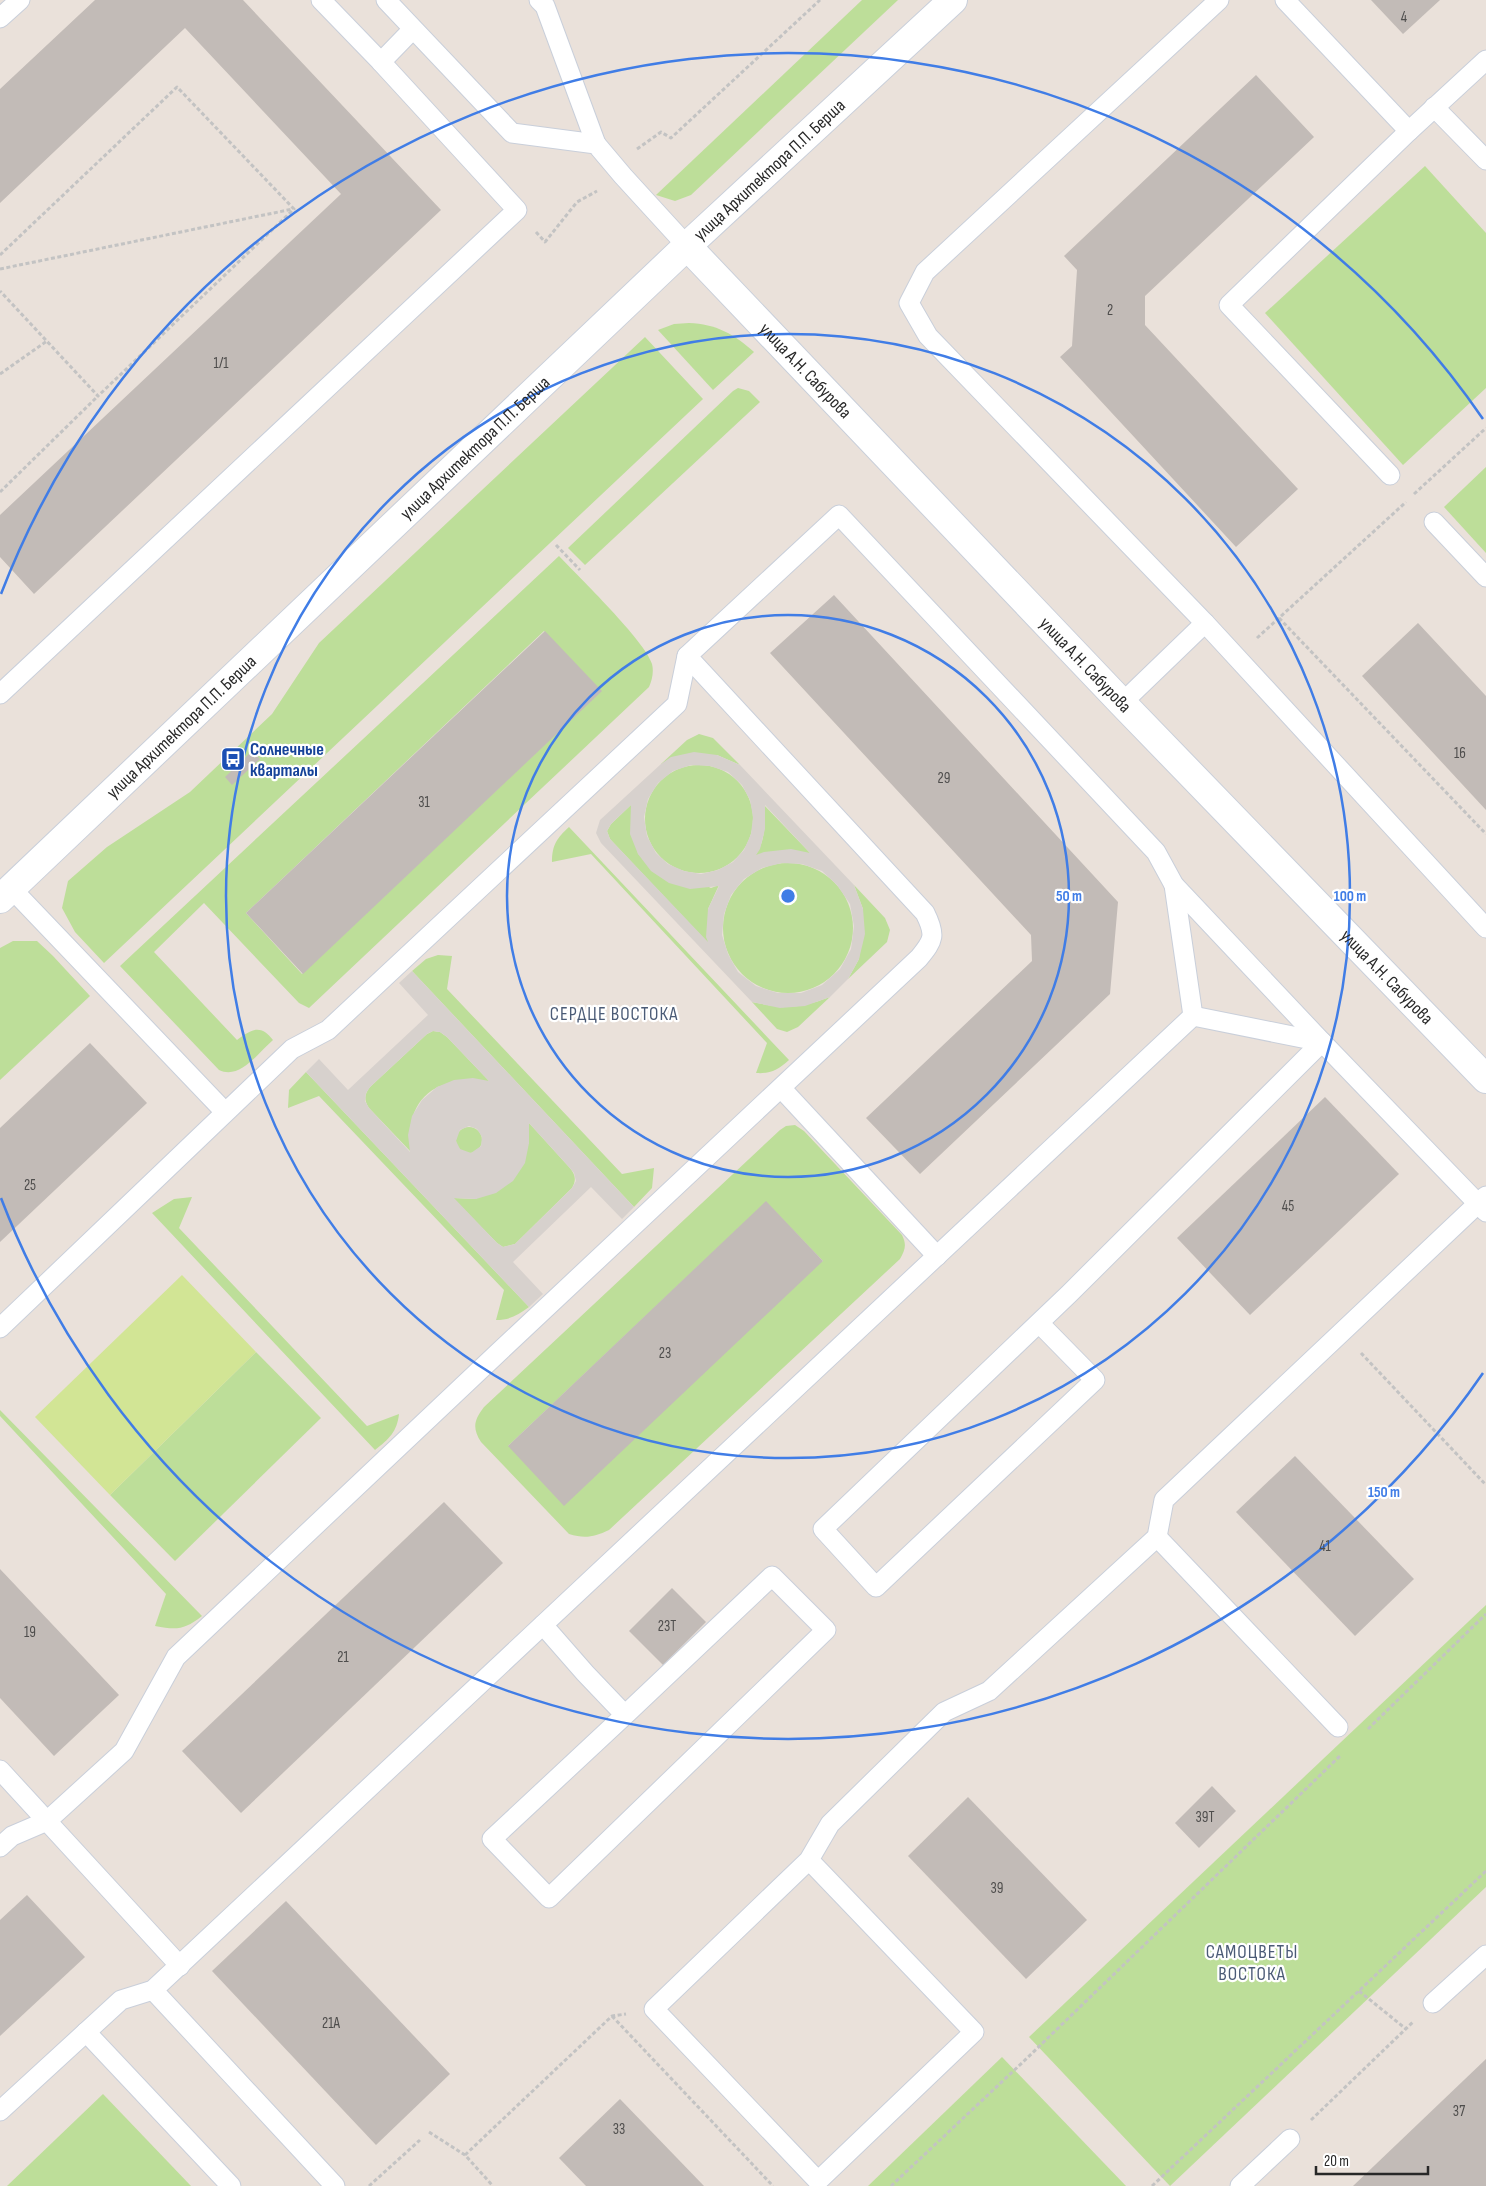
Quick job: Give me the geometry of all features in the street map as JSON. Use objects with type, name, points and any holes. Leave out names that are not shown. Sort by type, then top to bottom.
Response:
[{"type":"street","name":"улица Архитектора П.П. Берша","points":[[6,893],[687,246],[953,0]]},
{"type":"street","name":"улица А.Н. Сабурова","points":[[687,246],[1122,703],[1486,1079]]},
{"type":"lane","points":[[0,18],[20,0]]},
{"type":"lane","points":[[0,694],[517,210],[381,62],[321,0]]},
{"type":"lane","points":[[386,0],[512,133],[596,144]]},
{"type":"lane","points":[[539,0],[544,6],[596,144],[687,246]]},
{"type":"lane","points":[[1219,0],[925,272],[909,303],[928,336],[1205,623],[1486,928]]},
{"type":"lane","points":[[1285,0],[1409,131]]},
{"type":"lane","points":[[381,62],[413,29]]},
{"type":"lane","points":[[1390,475],[1229,305],[1434,107],[1486,60]]},
{"type":"lane","points":[[1434,107],[1486,160]]},
{"type":"lane","points":[[0,1328],[292,1049],[328,1030],[677,704],[687,656],[839,515],[1156,852],[1174,885],[1322,1042],[1483,1204],[1341,1332],[1164,1500],[1157,1537],[989,1691],[944,1712],[830,1824],[809,1860],[654,2009],[818,2181],[974,2032],[809,1860]]},
{"type":"lane","points":[[1434,522],[1486,577]]},
{"type":"lane","points":[[1122,703],[1205,623]]},
{"type":"lane","points":[[0,1847],[12,1836],[47,1821],[124,1751],[176,1657],[919,958],[930,945],[933,929],[926,913],[687,656]]},
{"type":"lane","points":[[1174,885],[1193,1016]]},
{"type":"lane","points":[[6,893],[225,1112]]},
{"type":"lane","points":[[1193,1016],[1322,1042]]},
{"type":"lane","points":[[0,2111],[122,2000],[154,1990],[1193,1016]]},
{"type":"lane","points":[[1038,1323],[1095,1380],[876,1586],[823,1529],[1038,1323],[1322,1042]]},
{"type":"lane","points":[[781,1088],[938,1256]]},
{"type":"lane","points":[[1157,1537],[1338,1727]]},
{"type":"lane","points":[[772,1576],[826,1630],[550,1898],[492,1839],[625,1715],[772,1576]]},
{"type":"lane","points":[[543,1625],[625,1715]]},
{"type":"lane","points":[[0,1770],[180,1966]]},
{"type":"lane","points":[[1433,2003],[1486,1955]]},
{"type":"lane","points":[[154,1990],[335,2186]]},
{"type":"lane","points":[[86,2032],[231,2186]]},
{"type":"lane","points":[[1240,2186],[1290,2139]]},
{"type":"path","points":[[545,242],[577,202],[623,176],[634,151],[662,132],[671,138],[820,0]]},
{"type":"path","points":[[0,255],[177,87],[294,209]]},
{"type":"path","points":[[0,269],[294,209]]},
{"type":"path","points":[[0,492],[294,209]]},
{"type":"path","points":[[0,291],[98,396]]},
{"type":"path","points":[[0,374],[47,341]]},
{"type":"path","points":[[1237,657],[1486,428]]},
{"type":"path","points":[[556,545],[580,570]]},
{"type":"path","points":[[1279,618],[1486,834]]},
{"type":"path","points":[[1341,1332],[1486,1484]]},
{"type":"path","points":[[1366,1730],[1486,1614]]},
{"type":"path","points":[[891,2186],[1024,2061],[1345,1751]]},
{"type":"path","points":[[1152,2186],[1486,1872]]},
{"type":"path","points":[[1359,1991],[1406,2029]]},
{"type":"path","points":[[1290,2139],[1433,2003]]},
{"type":"path","points":[[465,2155],[612,2016],[654,2009]]},
{"type":"path","points":[[612,2016],[773,2186]]},
{"type":"path","points":[[428,2132],[465,2155],[493,2186]]},
{"type":"path","points":[[369,2186],[420,2140]]},
{"type":"green space","points":[[862,0],[898,0],[691,195],[675,201],[656,195]]},
{"type":"green space","points":[[1425,166],[1486,233],[1486,388],[1403,465],[1265,313]]},
{"type":"green space","points":[[674,324],[708,325],[724,331],[754,352],[713,390],[658,330]]},
{"type":"green space","points":[[645,337],[703,399],[104,963],[75,932],[62,908],[68,881],[107,847],[190,792],[272,714],[319,643]]},
{"type":"green space","points":[[738,388],[749,391],[760,402],[585,565],[568,548]]},
{"type":"green space","points":[[1486,467],[1486,553],[1444,507]]},
{"type":"green space","points":[[559,556],[625,625],[647,654],[653,670],[649,687],[309,1008],[299,1003],[204,903],[154,952],[237,1040],[251,1031],[260,1030],[264,1031],[273,1040],[248,1064],[234,1071],[219,1070],[120,966]],"holes":[[[544,631],[601,691],[302,974],[246,913]]]},
{"type":"green space","points":[[699,734],[713,738],[740,765],[717,755],[661,764],[687,740]]},
{"type":"green space","points":[[699,765],[720,769],[737,781],[749,798],[753,819],[749,840],[737,857],[720,869],[699,873],[678,869],[661,857],[649,840],[645,819],[649,798],[661,781],[678,769]]},
{"type":"green space","points":[[632,804],[638,854],[711,888],[719,885],[708,909],[709,944],[610,839],[607,831],[611,824]]},
{"type":"green space","points":[[764,805],[811,854],[755,856],[763,838]]},
{"type":"green space","points":[[569,827],[789,1060],[774,1071],[756,1073],[767,1043],[591,854],[552,862],[556,842]]},
{"type":"green space","points":[[788,863],[801,864],[813,868],[834,882],[848,903],[852,915],[852,941],[848,953],[834,974],[813,988],[801,992],[788,993],[775,992],[763,988],[742,974],[728,953],[724,941],[723,928],[724,915],[728,903],[742,882],[763,868],[775,864]]},
{"type":"green space","points":[[854,885],[885,918],[890,930],[887,942],[848,979],[859,959],[863,909]]},
{"type":"green space","points":[[13,941],[37,941],[90,996],[0,1080],[0,948]]},
{"type":"green space","points":[[438,955],[452,956],[447,989],[622,1174],[654,1168],[652,1188],[634,1207],[412,971],[426,959]]},
{"type":"green space","points":[[830,997],[798,1027],[787,1032],[777,1029],[752,1002],[791,1007],[809,1004]]},
{"type":"green space","points":[[433,1031],[440,1032],[447,1037],[489,1081],[440,1086],[428,1093],[421,1100],[413,1116],[410,1134],[411,1152],[369,1108],[366,1102],[366,1095],[370,1087],[427,1034]]},
{"type":"green space","points":[[306,1072],[529,1307],[514,1316],[496,1320],[504,1290],[319,1096],[288,1108],[289,1090]]},
{"type":"green space","points":[[529,1123],[571,1170],[575,1177],[574,1182],[572,1188],[515,1244],[503,1247],[453,1198],[476,1199],[529,1143]]},
{"type":"green space","points":[[795,1125],[804,1131],[902,1235],[905,1245],[902,1256],[609,1530],[589,1536],[569,1534],[481,1442],[475,1428],[478,1416],[484,1407],[786,1126]],"holes":[[[766,1202],[823,1261],[508,1446]]]},
{"type":"green space","points":[[469,1127],[478,1131],[482,1140],[478,1149],[469,1153],[460,1149],[456,1140],[460,1131]]},
{"type":"green space","points":[[192,1197],[179,1228],[367,1426],[399,1414],[392,1435],[375,1450],[152,1213],[174,1199]]},
{"type":"green space","points":[[182,1275],[256,1352],[110,1495],[35,1417]]},
{"type":"green space","points":[[256,1352],[321,1418],[175,1561],[110,1495]]},
{"type":"green space","points":[[0,1410],[202,1616],[180,1628],[155,1626],[166,1594],[0,1416]]},
{"type":"green space","points":[[1486,1605],[1486,1887],[1170,2186],[1029,2037]]},
{"type":"green space","points":[[1002,2057],[1126,2186],[868,2186]]},
{"type":"green space","points":[[103,2094],[191,2186],[7,2186]]},
{"type":"shaded area","points":[[694,752],[717,755],[740,765],[854,885],[863,909],[865,934],[859,959],[848,979],[830,997],[805,1006],[780,1008],[752,1002],[601,843],[596,833],[600,820],[671,757]],"holes":[[[691,765],[710,766],[728,772],[742,785],[750,800],[753,817],[751,834],[744,850],[733,862],[718,870],[701,874],[684,871],[668,864],[656,853],[647,836],[644,817],[648,799],[658,783],[673,771]],[[631,805],[630,834],[638,854],[651,871],[669,883],[690,889],[719,886],[708,909],[706,937],[708,942],[610,839],[607,831],[611,824]],[[765,805],[810,853],[791,849],[764,852],[756,855],[760,849],[765,829]],[[782,863],[802,864],[822,871],[837,885],[850,904],[854,926],[851,949],[840,969],[822,985],[801,993],[778,993],[756,986],[738,972],[728,954],[722,935],[724,914],[731,895],[744,879],[762,868]]]},
{"type":"shaded area","points":[[412,971],[634,1207],[622,1219],[591,1187],[513,1262],[543,1294],[529,1307],[306,1072],[319,1059],[348,1090],[428,1015],[399,983]],"holes":[[[433,1031],[440,1032],[447,1037],[489,1081],[473,1078],[454,1080],[437,1087],[422,1100],[412,1116],[408,1135],[410,1152],[369,1108],[365,1101],[366,1093],[370,1087],[427,1034]],[[529,1123],[574,1173],[576,1181],[572,1188],[515,1244],[503,1247],[454,1198],[476,1199],[496,1193],[513,1181],[525,1163],[529,1143]],[[469,1126],[477,1129],[482,1137],[481,1146],[471,1153],[460,1149],[456,1141],[460,1130]]]},
{"type":"building","points":[[95,0],[243,0],[441,210],[34,594],[0,557],[0,515],[341,194],[185,28],[0,203],[0,89]]},
{"type":"building","points":[[1371,0],[1440,0],[1403,34]]},
{"type":"building","points":[[1256,75],[1314,137],[1145,296],[1145,325],[1298,489],[1236,547],[1060,357],[1072,346],[1077,270],[1064,256]]},
{"type":"building","points":[[834,595],[1118,902],[1110,994],[920,1174],[866,1118],[1032,961],[1031,935],[770,653]]},
{"type":"building","points":[[1418,623],[1486,696],[1486,810],[1362,676]]},
{"type":"building","points":[[545,631],[602,691],[303,974],[246,913]]},
{"type":"building","points":[[252,751],[260,759],[232,785],[225,777]]},
{"type":"building","points":[[90,1043],[147,1103],[0,1242],[0,1128]]},
{"type":"building","points":[[1325,1097],[1399,1174],[1250,1315],[1177,1238]]},
{"type":"building","points":[[766,1201],[823,1261],[564,1506],[508,1446]]},
{"type":"building","points":[[1295,1456],[1414,1579],[1355,1636],[1236,1512]]},
{"type":"building","points":[[444,1502],[503,1563],[241,1813],[182,1751]]},
{"type":"building","points":[[0,1569],[119,1695],[54,1756],[0,1698]]},
{"type":"building","points":[[672,1588],[706,1622],[663,1665],[629,1631]]},
{"type":"building","points":[[1212,1786],[1236,1811],[1199,1848],[1175,1823]]},
{"type":"building","points":[[968,1797],[1087,1920],[1026,1979],[908,1856]]},
{"type":"building","points":[[27,1895],[85,1957],[0,2036],[0,1920]]},
{"type":"building","points":[[286,1901],[450,2074],[376,2145],[212,1971]]},
{"type":"building","points":[[1486,2059],[1486,2186],[1353,2186]]},
{"type":"building","points":[[620,2099],[704,2186],[586,2186],[559,2158]]},
{"type":"place","name":"Солнечные кварталы","points":[[233,759]]},
{"type":"district","name":"СЕРДЦЕ ВОСТОКА","points":[[614,1014]]},
{"type":"district","name":"САМОЦВЕТЫ ВОСТОКА","points":[[1252,1963]]}]
